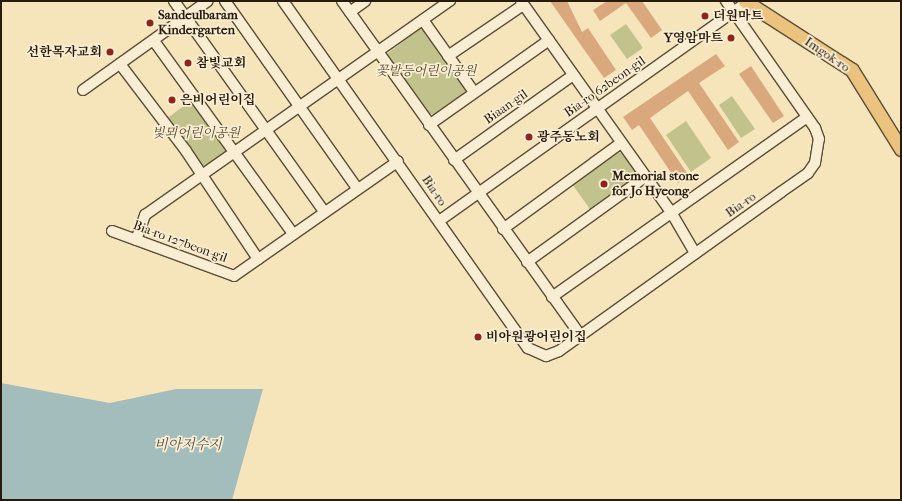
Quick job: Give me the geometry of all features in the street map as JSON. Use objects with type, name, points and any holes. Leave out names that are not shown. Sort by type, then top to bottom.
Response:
[{"type":"main road","name":"Imgok-ro","points":[[746,2],[852,70],[901,149]]},
{"type":"street","points":[[174,1],[324,211]]},
{"type":"street","points":[[83,90],[154,41],[208,1]]},
{"type":"street","points":[[225,1],[298,106],[358,188]]},
{"type":"street","name":"Bia-ro","points":[[283,1],[533,352],[553,354],[808,173],[819,152],[819,140],[807,116],[726,1]]},
{"type":"street","points":[[342,1],[478,194],[580,335]]},
{"type":"street","points":[[350,12],[365,1]]},
{"type":"street","points":[[136,240],[145,215],[202,176],[298,106],[450,1]]},
{"type":"street","name":"Bia-ro 62beon-gil","points":[[439,221],[746,2]]},
{"type":"street","points":[[448,56],[522,3],[671,212],[695,253]]},
{"type":"street","points":[[423,20],[474,92]]},
{"type":"street","points":[[429,124],[549,40]]},
{"type":"street","points":[[154,41],[292,232]]},
{"type":"street","points":[[120,64],[202,176],[258,259]]},
{"type":"street","name":"Biaan-gil","points":[[454,160],[573,75]]},
{"type":"street","points":[[552,297],[807,116]]},
{"type":"street","points":[[503,229],[621,143]]},
{"type":"street","name":"Bia-ro 127beon-gil","points":[[112,231],[234,276],[292,232],[398,161]]},
{"type":"street","points":[[527,262],[646,178]]},
{"type":"green space","points":[[626,24],[643,48],[627,59],[610,35]]},
{"type":"green space","name":"꽃밭등어린이공원","points":[[419,29],[425,30],[466,87],[465,94],[436,115],[430,114],[387,54]]},
{"type":"green space","points":[[732,96],[755,129],[741,138],[719,105]]},
{"type":"green space","name":"빛뫼어린이공원","points":[[192,100],[227,147],[225,153],[206,167],[199,166],[166,119]]},
{"type":"green space","points":[[686,121],[711,158],[691,172],[666,135]]},
{"type":"green space","points":[[616,152],[622,153],[637,174],[636,180],[592,212],[572,184]]},
{"type":"water","name":"비아저수지","points":[[1,383],[110,403],[176,389],[263,389],[232,500],[1,500]]},
{"type":"building","points":[[550,1],[567,1],[582,32],[588,28],[616,70],[604,78]]},
{"type":"building","points":[[607,1],[642,1],[662,30],[651,38],[626,3],[600,21],[593,10]]},
{"type":"building","points":[[716,54],[725,66],[699,83],[739,142],[728,150],[688,91],[650,118],[689,176],[678,183],[639,125],[632,130],[623,117]]},
{"type":"building","points":[[751,66],[784,116],[773,123],[739,74]]},
{"type":"place","name":"더원마트","points":[[705,16]]},
{"type":"place","name":"Sandeulbaram Kindergarten","points":[[150,23]]},
{"type":"place","name":"Y영암마트","points":[[731,38]]},
{"type":"place","name":"선한목자교회","points":[[110,52]]},
{"type":"place","name":"참빛교회","points":[[188,63]]},
{"type":"place","name":"은비어린이집","points":[[172,100]]},
{"type":"place","name":"광주동노회","points":[[529,137]]},
{"type":"place","name":"Memorial stone for Jo Hyeong","points":[[604,184]]},
{"type":"place","name":"비아원광어린이집","points":[[478,337]]}]
